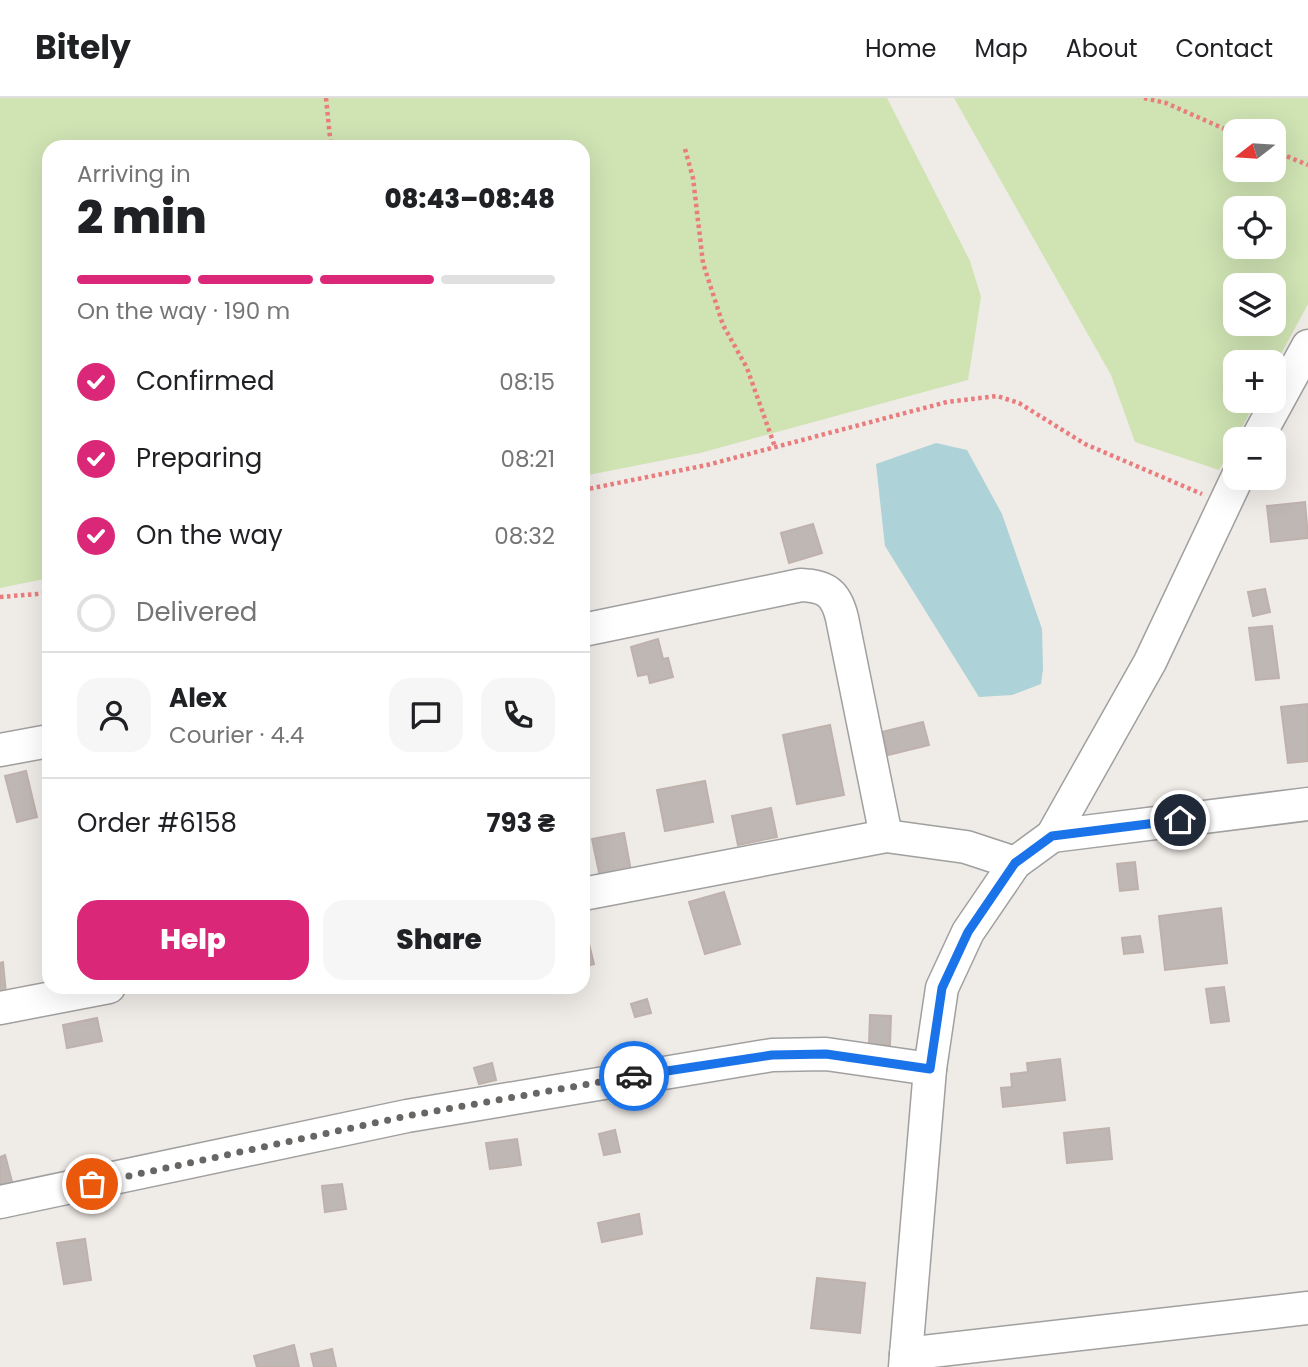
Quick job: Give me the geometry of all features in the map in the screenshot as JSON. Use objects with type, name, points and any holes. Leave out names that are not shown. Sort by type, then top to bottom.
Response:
[{"type":"street","points":[[1264,427],[1308,345]]},
{"type":"street","points":[[1231,491],[1150,662],[1052,836],[1015,863],[968,932],[942,988],[930,1069],[905,1360],[1308,1308]]},
{"type":"street","points":[[590,629],[800,585],[827,590],[838,601],[886,836]]},
{"type":"street","points":[[0,750],[42,742]]},
{"type":"street","points":[[1052,836],[1308,804]]},
{"type":"street","points":[[590,893],[886,836],[966,847],[1015,863]]},
{"type":"street","points":[[0,1008],[73,994]]},
{"type":"street","points":[[0,1202],[407,1116],[772,1055],[826,1054],[930,1069]]},
{"type":"path","points":[[326,98],[330,140]]},
{"type":"path","points":[[1144,98],[1166,103],[1223,128]]},
{"type":"path","points":[[685,149],[693,178],[703,262],[723,325],[747,368],[775,447]]},
{"type":"path","points":[[1286,156],[1308,165]]},
{"type":"path","points":[[590,489],[707,465],[947,402],[997,396],[1019,403],[1085,444],[1231,491]]},
{"type":"path","points":[[0,597],[42,594]]},
{"type":"green space","points":[[0,98],[887,98],[970,261],[981,297],[968,380],[700,453],[590,475],[590,140],[42,140],[42,579],[0,588]]},
{"type":"green space","points":[[954,98],[1308,98],[1308,304],[1283,350],[1223,350],[1223,413],[1250,413],[1242,427],[1223,427],[1223,463],[1219,470],[1135,442],[1111,375]]},
{"type":"water","points":[[936,443],[967,450],[1002,514],[1042,629],[1041,684],[1012,695],[979,697],[885,546],[876,464]]},
{"type":"building","points":[[1305,502],[1308,538],[1271,542],[1267,506]]},
{"type":"building","points":[[813,524],[822,553],[789,563],[781,533]]},
{"type":"building","points":[[1265,589],[1270,612],[1253,616],[1248,592]]},
{"type":"building","points":[[1272,626],[1279,678],[1256,680],[1249,628]]},
{"type":"building","points":[[658,639],[663,659],[668,658],[673,677],[650,683],[648,674],[638,676],[631,647]]},
{"type":"building","points":[[1308,704],[1308,761],[1288,763],[1281,707]]},
{"type":"building","points":[[923,722],[929,745],[888,755],[882,732]]},
{"type":"building","points":[[830,725],[844,795],[797,804],[783,735]]},
{"type":"building","points":[[26,771],[37,817],[17,822],[5,776]]},
{"type":"building","points":[[705,781],[713,822],[665,831],[657,790]]},
{"type":"building","points":[[771,808],[777,837],[738,845],[732,816]]},
{"type":"building","points":[[624,833],[631,871],[600,877],[592,839]]},
{"type":"building","points":[[1135,862],[1138,889],[1120,891],[1117,864]]},
{"type":"building","points":[[724,892],[740,944],[705,954],[689,902]]},
{"type":"building","points":[[1221,908],[1227,963],[1165,970],[1159,916]]},
{"type":"building","points":[[1140,936],[1143,952],[1124,954],[1122,938]]},
{"type":"building","points":[[590,948],[594,964],[590,965]]},
{"type":"building","points":[[3,962],[6,994],[0,995],[0,963]]},
{"type":"building","points":[[1224,987],[1229,1021],[1211,1023],[1206,989]]},
{"type":"building","points":[[647,999],[651,1013],[635,1017],[631,1004]]},
{"type":"building","points":[[870,1015],[891,1016],[890,1045],[869,1045]]},
{"type":"building","points":[[97,1018],[102,1041],[67,1048],[63,1025]]},
{"type":"building","points":[[1060,1059],[1065,1100],[1003,1107],[1001,1088],[1012,1087],[1011,1074],[1028,1072],[1027,1063]]},
{"type":"building","points":[[492,1063],[496,1080],[479,1084],[474,1068]]},
{"type":"building","points":[[1109,1128],[1112,1159],[1067,1163],[1064,1133]]},
{"type":"building","points":[[615,1130],[620,1152],[604,1155],[599,1134]]},
{"type":"building","points":[[517,1139],[521,1165],[490,1169],[486,1143]]},
{"type":"building","points":[[5,1155],[15,1193],[0,1197],[0,1157]]},
{"type":"building","points":[[342,1184],[346,1209],[325,1212],[322,1186]]},
{"type":"building","points":[[639,1214],[642,1234],[602,1242],[598,1223]]},
{"type":"building","points":[[85,1239],[91,1280],[64,1284],[57,1243]]},
{"type":"building","points":[[817,1278],[865,1283],[860,1333],[811,1328]]},
{"type":"building","points":[[294,1345],[299,1367],[257,1367],[254,1356]]},
{"type":"building","points":[[332,1349],[336,1367],[314,1367],[311,1354]]},
{"type":"way so far","points":[[92,1184],[407,1116],[634,1076]]},
{"type":"route","points":[[634,1076],[772,1055],[826,1054],[930,1069],[942,988],[968,932],[1015,863],[1052,836],[1180,820]]}]
